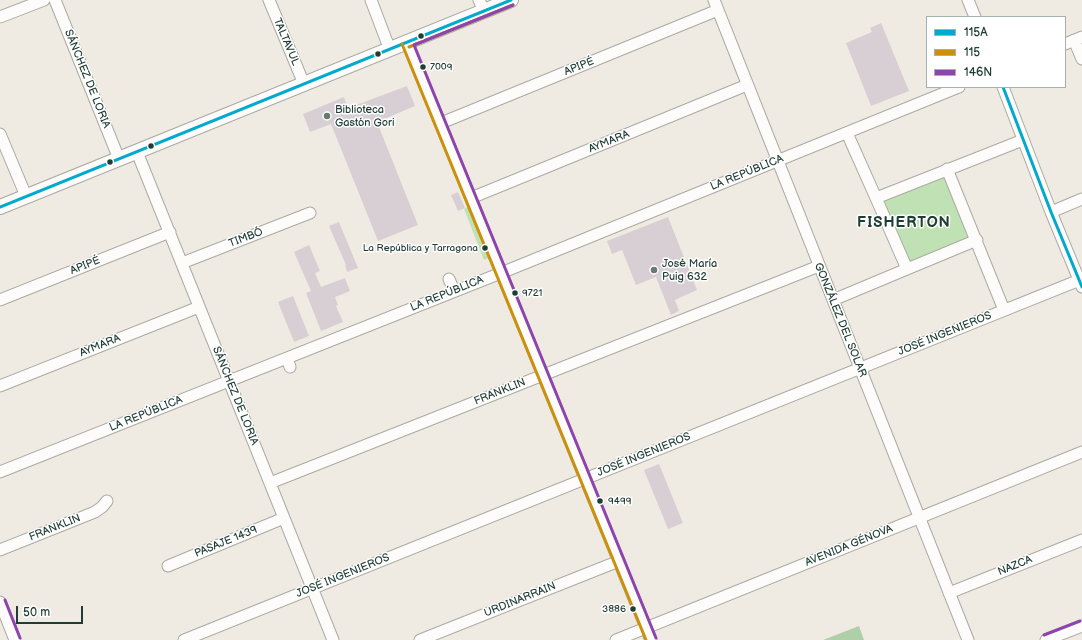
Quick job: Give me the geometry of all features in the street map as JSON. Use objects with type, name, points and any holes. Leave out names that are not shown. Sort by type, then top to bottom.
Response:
[{"type":"main road","points":[[0,207],[390,50],[482,6],[511,0]]},
{"type":"street","points":[[0,17],[44,0]]},
{"type":"street","name":"SÁNCHEZ DE LORIA","points":[[55,0],[119,159]]},
{"type":"street","name":"TALTAVUL","points":[[269,0],[304,84]]},
{"type":"street","points":[[371,0],[390,50]]},
{"type":"street","points":[[968,0],[975,16]]},
{"type":"street","name":"GONZÁLEZ DEL SOLAR","points":[[716,5],[968,640]]},
{"type":"street","name":"APIPÉ","points":[[441,124],[716,5]]},
{"type":"street","points":[[1074,41],[1082,59]]},
{"type":"street","points":[[407,42],[651,640]]},
{"type":"street","name":"AYMARA","points":[[471,198],[747,85]]},
{"type":"street","name":"LA REPÚBLICA","points":[[0,472],[229,380],[288,363],[350,338],[454,292],[957,88]]},
{"type":"street","points":[[1003,88],[1051,212],[1081,282]]},
{"type":"street","points":[[847,133],[907,269]]},
{"type":"street","points":[[0,134],[26,196]]},
{"type":"street","points":[[876,198],[1023,140]]},
{"type":"street","name":"SÁNCHEZ DE LORIA","points":[[137,152],[333,640]]},
{"type":"street","points":[[948,169],[1004,310]]},
{"type":"street","points":[[1051,212],[1082,199]]},
{"type":"street","name":"TIMBÓ","points":[[182,263],[310,213]]},
{"type":"street","name":"APIPÉ","points":[[0,300],[170,232]]},
{"type":"street","points":[[832,300],[977,240]]},
{"type":"street","name":"FRANKLIN","points":[[270,483],[819,266]]},
{"type":"street","points":[[449,279],[454,292]]},
{"type":"street","name":"JOSÉ INGENIEROS","points":[[184,640],[1004,310],[1081,282]]},
{"type":"street","name":"AYMARA","points":[[0,386],[199,307]]},
{"type":"street","name":"AVENIDA GÉNOVA","points":[[616,640],[1082,452]]},
{"type":"street","name":"FRANKLIN","points":[[0,550],[95,512],[107,501]]},
{"type":"street","name":"PASAJE 1439","points":[[168,566],[284,518]]},
{"type":"street","name":"NAZCA","points":[[949,593],[1082,540]]},
{"type":"street","name":"URDINARRAIN","points":[[420,640],[619,561]]},
{"type":"street","points":[[0,602],[15,640]]},
{"type":"street","points":[[1046,640],[1082,626]]},
{"type":"green space","points":[[944,174],[971,238],[908,263],[883,202],[885,197]]},
{"type":"green space","points":[[470,206],[491,257],[484,260],[464,209]]},
{"type":"green space","points":[[859,626],[864,640],[823,640]]},
{"type":"building","points":[[881,23],[909,91],[871,106],[846,43],[872,32],[870,28]]},
{"type":"building","points":[[407,86],[415,106],[377,122],[418,225],[378,241],[331,124],[310,132],[303,114],[344,97],[348,108]]},
{"type":"building","points":[[458,192],[465,208],[458,211],[451,195]]},
{"type":"building","name":"José María Puig 632","points":[[668,217],[697,290],[675,300],[679,311],[671,315],[656,277],[636,285],[622,250],[612,254],[607,241]]},
{"type":"building","points":[[339,222],[358,268],[347,272],[346,265],[329,226]]},
{"type":"building","points":[[309,245],[320,271],[315,273],[321,287],[345,278],[350,291],[335,297],[338,305],[336,306],[343,322],[321,331],[306,293],[311,291],[294,252]]},
{"type":"building","points":[[293,296],[309,336],[294,342],[278,302]]},
{"type":"building","points":[[659,464],[683,523],[668,529],[644,470]]},
{"type":"transit line","name":"115A","points":[[0,207],[511,0]]},
{"type":"transit line","name":"115","points":[[409,47],[513,5]]},
{"type":"transit line","name":"146N","points":[[513,5],[414,45],[656,638]]},
{"type":"transit line","name":"115","points":[[402,44],[646,640]]},
{"type":"transit line","name":"115A","points":[[1003,88],[1051,212],[1082,287]]},
{"type":"transit line","name":"146N","points":[[5,600],[20,638]]},
{"type":"transit line","name":"146N","points":[[1044,635],[1080,621]]},
{"type":"place","name":"7009","points":[[423,67]]},
{"type":"place","name":"Biblioteca Gastón Gori","points":[[327,116]]},
{"type":"place","name":"La República y Tarragona","points":[[485,248]]},
{"type":"place","name":"José María Puig 632","points":[[654,270]]},
{"type":"place","name":"9721","points":[[515,293]]},
{"type":"place","name":"9499","points":[[600,501]]},
{"type":"place","name":"3886","points":[[633,609]]},
{"type":"district","name":"FISHERTON","points":[[904,223]]}]
